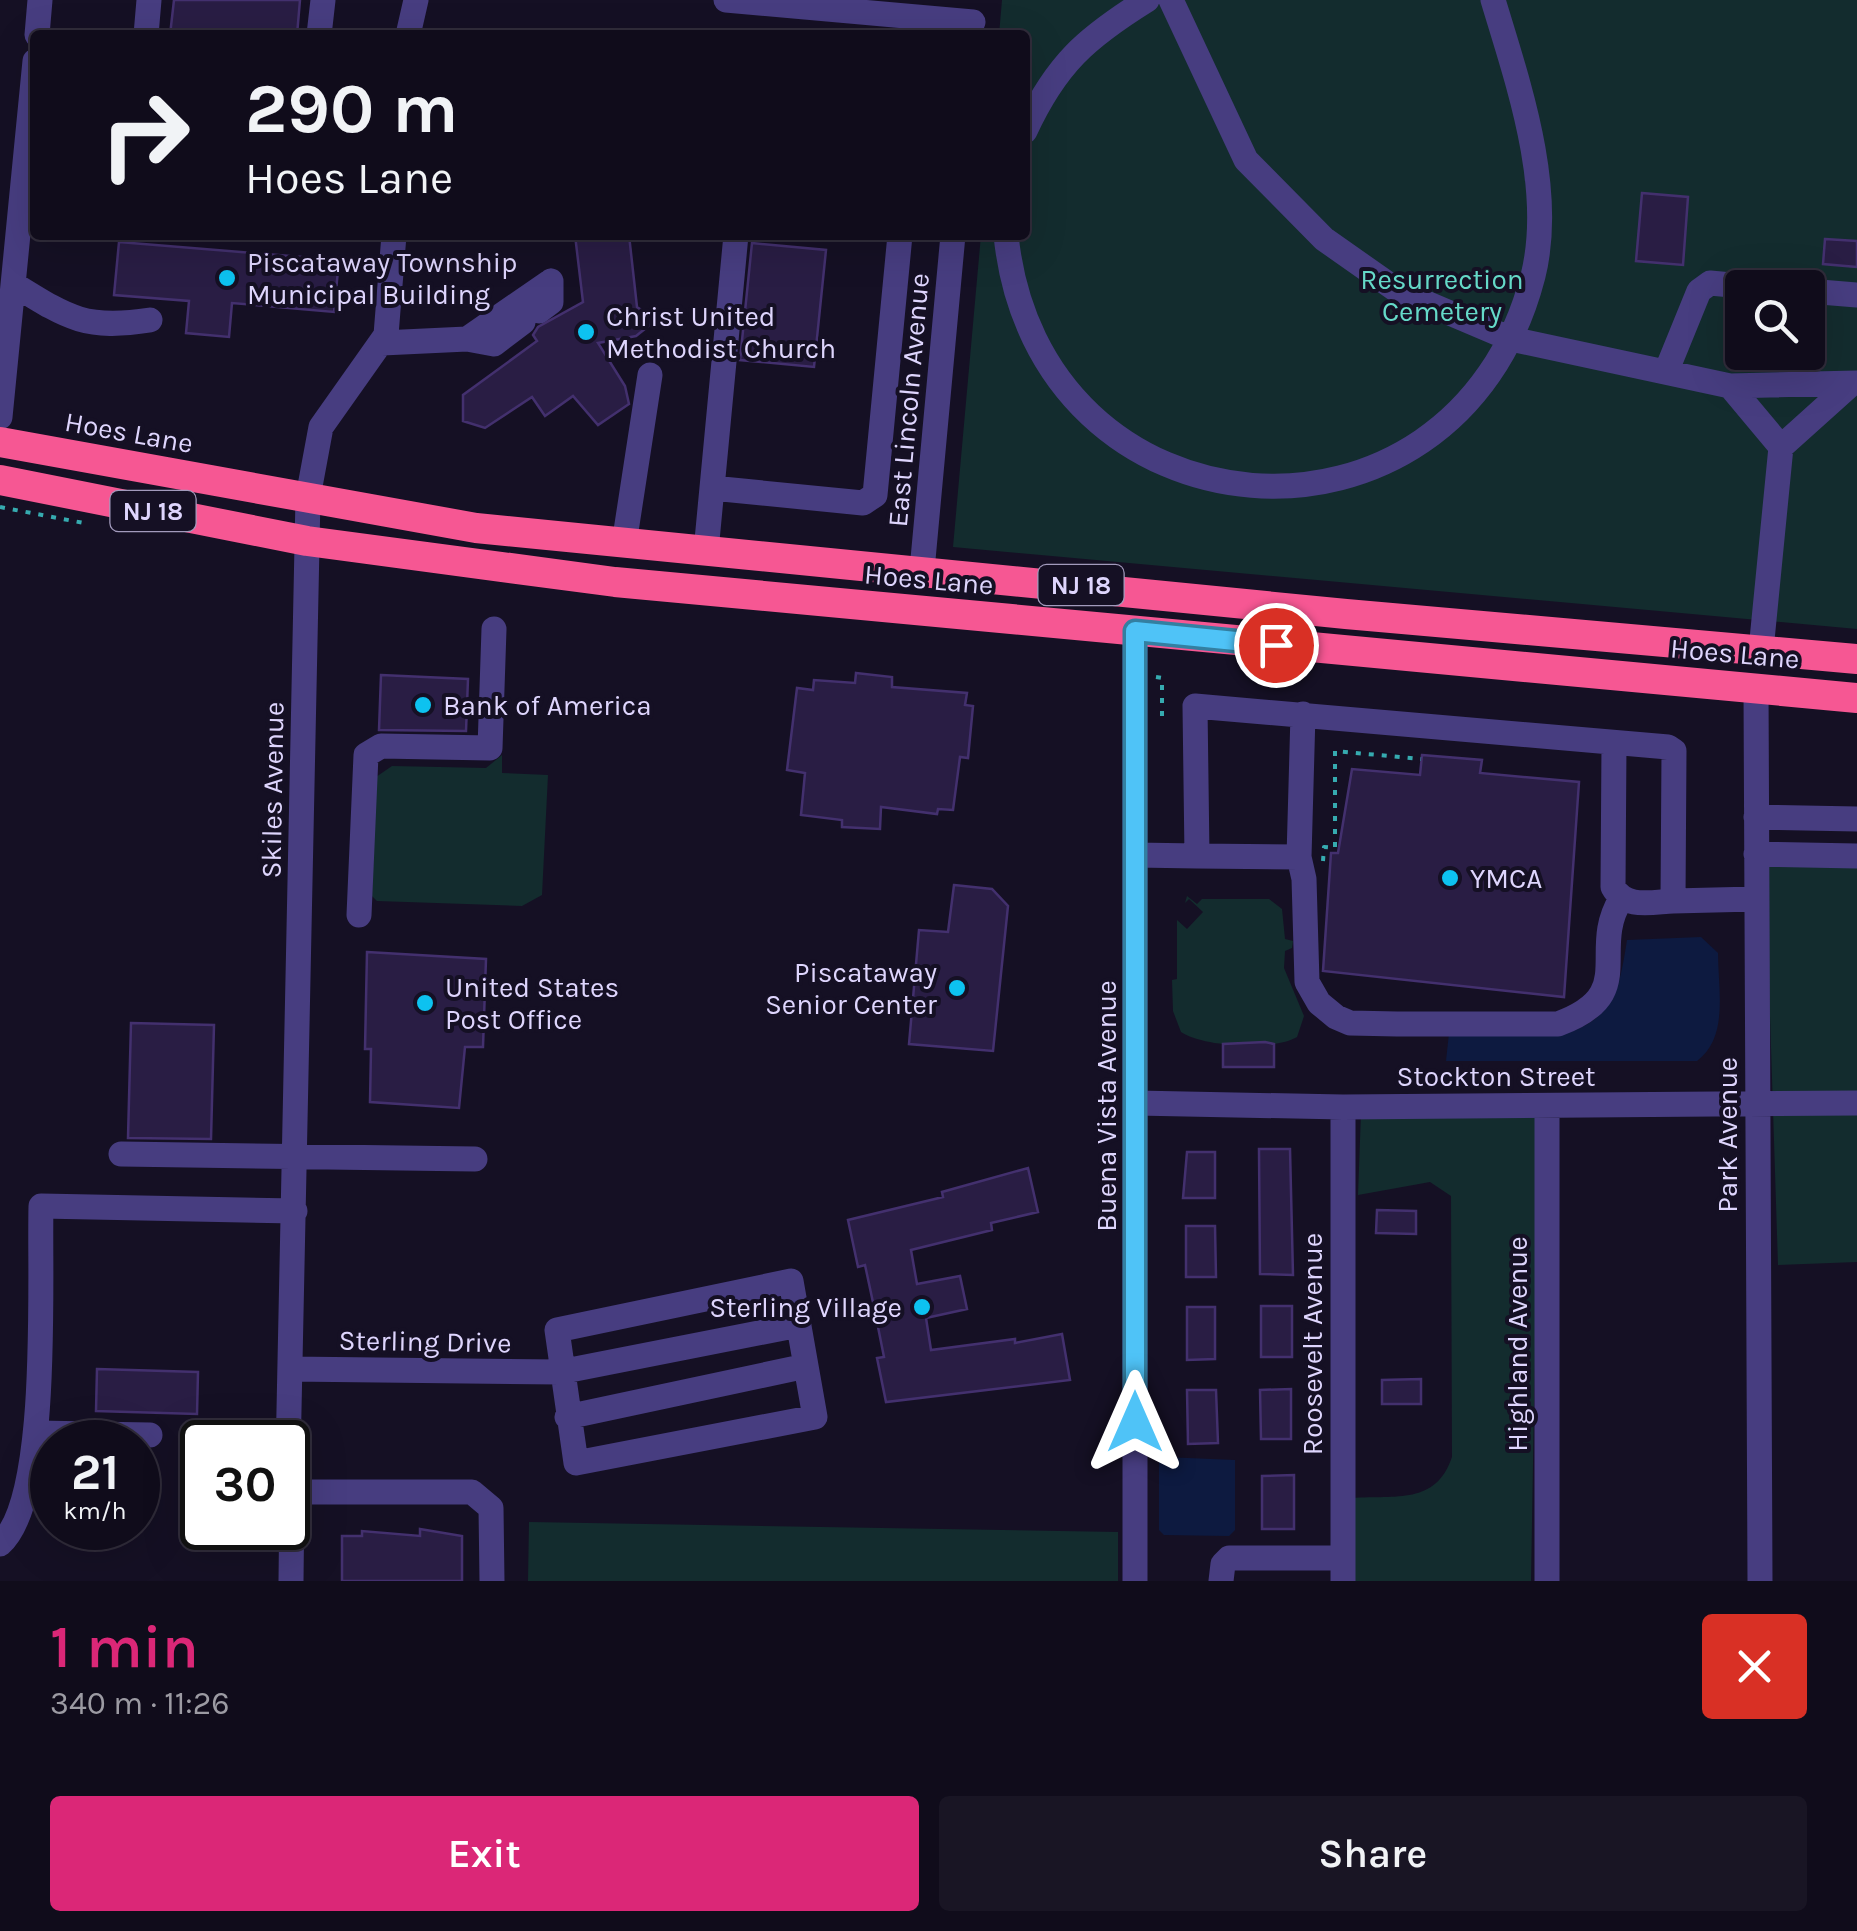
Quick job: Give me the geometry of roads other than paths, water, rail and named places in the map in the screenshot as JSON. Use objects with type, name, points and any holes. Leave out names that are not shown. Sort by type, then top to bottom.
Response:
[{"type":"highway","name":"Hoes Lane","points":[[0,442],[476,528],[1346,614],[1857,659]]},
{"type":"highway","name":"Hoes Lane","points":[[0,480],[307,541],[615,582],[1857,698]]},
{"type":"street","points":[[37,30],[40,0]]},
{"type":"street","points":[[146,30],[149,0]]},
{"type":"street","points":[[320,30],[322,0]]},
{"type":"street","points":[[409,30],[416,0]]},
{"type":"street","points":[[726,0],[973,19]]},
{"type":"street","points":[[1030,120],[1043,92],[1074,52],[1090,36],[1148,0]]},
{"type":"street","points":[[1171,0],[1246,160],[1324,240],[1398,291],[1510,340],[1730,386],[1854,384]]},
{"type":"street","points":[[1007,240],[1013,282],[1029,332],[1070,394],[1108,430],[1144,455],[1182,473],[1229,486],[1314,485],[1393,459],[1464,405],[1510,340],[1533,273],[1539,211],[1528,134],[1493,0]]},
{"type":"street","points":[[0,418],[30,174]]},
{"type":"street","name":"Skiles Avenue","points":[[289,1420],[308,497],[321,427],[382,343],[388,324],[394,240]]},
{"type":"street","points":[[706,552],[736,240]]},
{"type":"street","points":[[712,488],[862,503],[875,495],[900,240]]},
{"type":"street","name":"East Lincoln Avenue","points":[[922,570],[953,240]]},
{"type":"street","points":[[382,343],[467,339],[494,344],[551,302],[551,280],[467,339]]},
{"type":"street","points":[[1666,372],[1699,292],[1710,283],[1725,284]]},
{"type":"street","points":[[15,285],[84,324],[150,320]]},
{"type":"street","points":[[1825,292],[1857,295]]},
{"type":"street","points":[[624,544],[650,376]]},
{"type":"street","points":[[1761,650],[1781,448],[1854,384]]},
{"type":"street","points":[[1730,386],[1781,448]]},
{"type":"street","points":[[358,915],[366,755],[381,746],[490,748],[494,630]]},
{"type":"street","name":"Buena Vista Avenue","points":[[1135,631],[1135,1581]]},
{"type":"street","name":"Park Avenue","points":[[1756,688],[1760,1581]]},
{"type":"street","points":[[1197,856],[1195,706],[1668,747],[1674,752],[1673,901]]},
{"type":"street","points":[[1304,714],[1310,861],[1304,879],[1307,982],[1319,1003],[1350,1023],[1558,1024],[1584,1015],[1600,1000],[1608,984],[1612,913],[1621,899]]},
{"type":"street","points":[[1614,744],[1613,887],[1621,899]]},
{"type":"street","points":[[1756,817],[1857,820]]},
{"type":"street","points":[[1756,854],[1857,856]]},
{"type":"street","points":[[1136,855],[1310,861]]},
{"type":"street","points":[[1621,899],[1755,899]]},
{"type":"street","name":"Stockton Street","points":[[1136,1103],[1343,1107],[1857,1103]]},
{"type":"street","name":"Highland Avenue","points":[[1547,1106],[1547,1581]]},
{"type":"street","name":"Roosevelt Avenue","points":[[1342,1570],[1343,1107]]},
{"type":"street","points":[[121,1154],[475,1160]]},
{"type":"street","points":[[36,1420],[41,1206],[295,1211]]},
{"type":"street","points":[[790,1281],[806,1366],[816,1417],[576,1463],[566,1417],[557,1330],[790,1281]]},
{"type":"street","name":"Sterling Drive","points":[[290,1370],[560,1372],[799,1325]]},
{"type":"street","points":[[566,1417],[806,1366]]},
{"type":"street","points":[[0,1544],[12,1532],[13,1496],[30,1449]]},
{"type":"street","points":[[310,1492],[472,1492],[491,1508],[492,1581]]},
{"type":"street","name":"Skiles Avenue","points":[[291,1550],[291,1581]]},
{"type":"street","points":[[1222,1581],[1223,1564],[1229,1558],[1342,1570]]},
{"type":"water","points":[[1701,937],[1718,953],[1720,1012],[1714,1039],[1697,1061],[1446,1061],[1449,1033],[1567,1033],[1583,1027],[1612,998],[1627,940]]},
{"type":"water","points":[[1164,1457],[1235,1460],[1235,1530],[1229,1536],[1164,1535],[1159,1530],[1159,1461]]},
{"type":"place","name":"Piscataway Township Municipal Building","points":[[227,278]]},
{"type":"place","name":"Christ United Methodist Church","points":[[586,332]]},
{"type":"place","name":"Bank of America","points":[[423,705]]},
{"type":"place","name":"YMCA","points":[[1450,878]]},
{"type":"place","name":"Piscataway Senior Center","points":[[957,988]]},
{"type":"place","name":"United States Post Office","points":[[425,1003]]},
{"type":"place","name":"Sterling Village","points":[[922,1307]]},
{"type":"park label","name":"Resurrection Cemetery","points":[[1442,295]]}]
